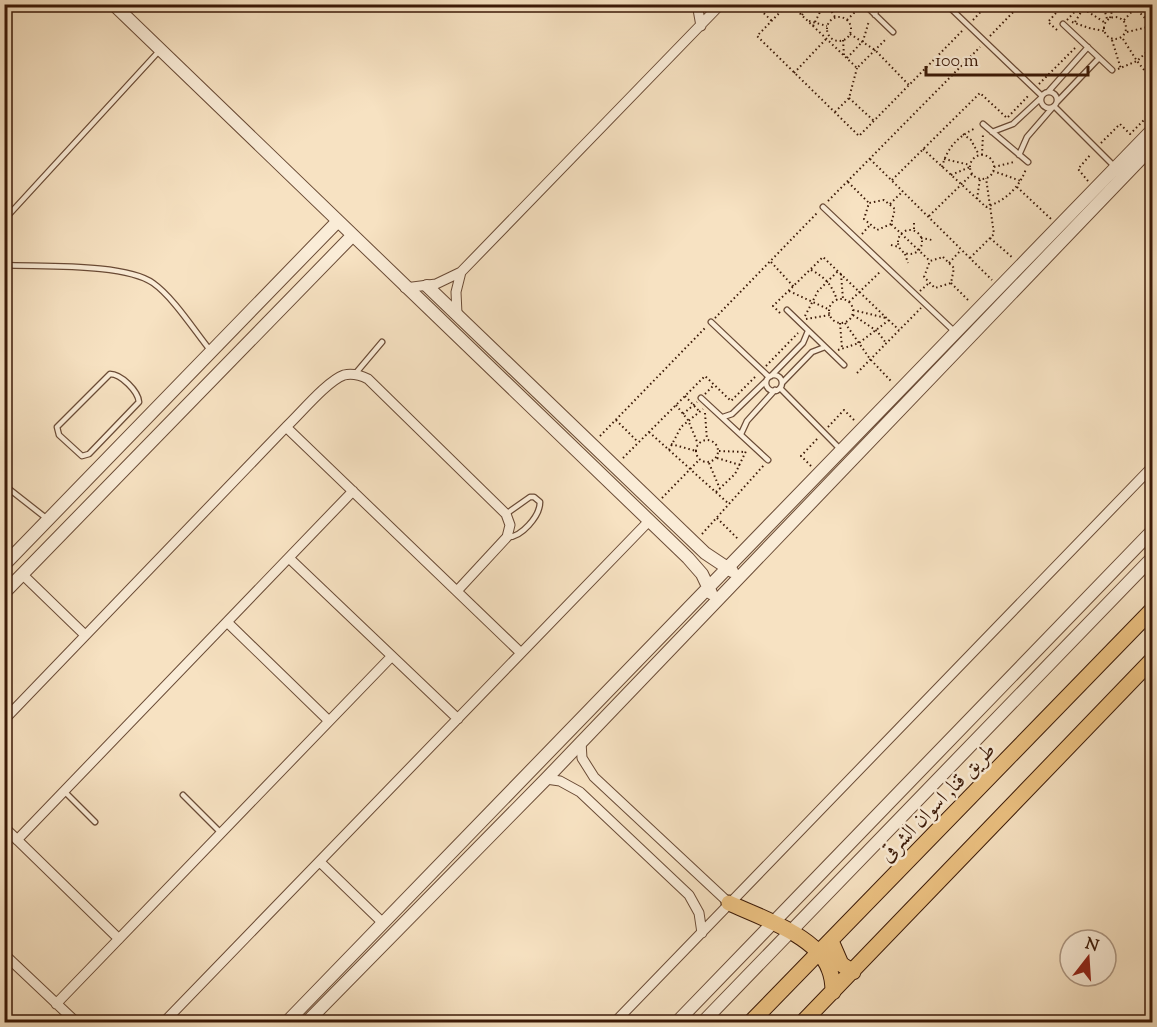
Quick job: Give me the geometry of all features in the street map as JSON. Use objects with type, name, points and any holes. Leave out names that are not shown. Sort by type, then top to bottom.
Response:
[{"type":"main road","name":"طريق قنا, اسوان الشرقى","points":[[751,1023],[1152,610]]},
{"type":"main road","points":[[803,1023],[1152,660]]},
{"type":"main road","points":[[729,903],[790,932],[819,952],[830,969],[833,992]]},
{"type":"main road","points":[[831,941],[841,964],[853,972]]},
{"type":"street","points":[[113,4],[405,288],[693,563],[709,588],[714,603]]},
{"type":"street","points":[[697,4],[701,26]]},
{"type":"street","points":[[405,288],[428,286],[445,281],[461,272],[721,4]]},
{"type":"street","points":[[287,1023],[957,334],[1152,130]]},
{"type":"street","points":[[306,1023],[546,779],[1152,147]]},
{"type":"street","points":[[4,565],[338,222]]},
{"type":"street","points":[[4,593],[352,236]]},
{"type":"street","points":[[457,314],[456,292],[461,272]]},
{"type":"street","points":[[428,286],[694,543],[712,559],[742,575]]},
{"type":"street","points":[[4,720],[286,427],[332,382],[346,375],[355,374],[373,383],[506,514],[510,525],[507,537],[457,591]]},
{"type":"street","points":[[286,427],[521,653]]},
{"type":"street","points":[[615,1023],[1152,467]]},
{"type":"street","points":[[17,840],[353,491]]},
{"type":"street","points":[[164,1023],[649,521]]},
{"type":"street","points":[[676,1023],[1152,531]]},
{"type":"street","points":[[289,558],[458,719]]},
{"type":"street","points":[[703,1023],[1152,558]]},
{"type":"street","points":[[22,574],[85,635]]},
{"type":"street","points":[[227,622],[329,721]]},
{"type":"street","points":[[56,1004],[392,656]]},
{"type":"street","points":[[581,742],[582,758],[594,777],[729,903]]},
{"type":"street","points":[[546,779],[561,781],[580,792],[689,895],[699,913],[702,933]]},
{"type":"street","points":[[4,827],[119,939]]},
{"type":"street","points":[[320,862],[383,923]]},
{"type":"street","points":[[4,954],[76,1023]]},
{"type":"lane","points":[[863,4],[893,32]]},
{"type":"lane","points":[[875,15],[877,4]]},
{"type":"lane","points":[[946,4],[1035,89],[1042,97],[1044,106],[1055,105]]},
{"type":"lane","points":[[1063,24],[1112,70]]},
{"type":"lane","points":[[993,132],[1013,124],[1047,92],[1088,47]]},
{"type":"lane","points":[[4,220],[160,50]]},
{"type":"lane","points":[[1019,154],[1027,137],[1099,58]]},
{"type":"lane","points":[[1047,92],[1055,93],[1055,105],[1116,168]]},
{"type":"lane","points":[[983,124],[1027,160]]},
{"type":"lane","points":[[823,207],[957,334]]},
{"type":"lane","points":[[4,265],[115,270],[136,274],[163,291],[211,352]]},
{"type":"lane","points":[[787,310],[844,365]]},
{"type":"lane","points":[[711,322],[769,378]]},
{"type":"lane","points":[[722,417],[732,414],[769,378],[802,344],[808,331]]},
{"type":"lane","points":[[355,374],[382,342]]},
{"type":"lane","points":[[741,434],[747,422],[812,352],[827,349]]},
{"type":"lane","points":[[114,374],[139,398],[136,405],[113,429],[89,454],[82,456],[57,431],[59,424],[106,376],[114,374]]},
{"type":"lane","points":[[769,378],[778,376],[779,387],[842,451]]},
{"type":"lane","points":[[769,378],[767,387],[779,387]]},
{"type":"lane","points":[[701,398],[707,407],[722,417],[768,460]]},
{"type":"lane","points":[[113,429],[125,440]]},
{"type":"lane","points":[[4,485],[48,520]]},
{"type":"lane","points":[[506,514],[530,497],[540,502],[539,510],[521,533],[512,538],[507,537]]},
{"type":"lane","points":[[64,791],[95,822]]},
{"type":"lane","points":[[183,795],[220,833]]},
{"type":"path","points":[[754,4],[772,21]]},
{"type":"path","points":[[857,68],[827,37],[789,4],[757,36],[859,136],[988,4]]},
{"type":"path","points":[[802,15],[810,4]]},
{"type":"path","points":[[813,24],[821,10],[827,5],[836,4]]},
{"type":"path","points":[[847,20],[863,4]]},
{"type":"path","points":[[592,444],[1021,4]]},
{"type":"path","points":[[1076,4],[1085,6],[1108,20],[1120,18],[1124,20],[1127,32]]},
{"type":"path","points":[[1103,4],[1108,20]]},
{"type":"path","points":[[1104,31],[1114,4]]},
{"type":"path","points":[[1112,40],[1122,38],[1127,32],[1152,25],[1131,4]]},
{"type":"path","points":[[1124,20],[1139,4]]},
{"type":"path","points":[[827,5],[835,17]]},
{"type":"path","points":[[1075,23],[1085,6]]},
{"type":"path","points":[[845,57],[863,41],[870,10]]},
{"type":"path","points":[[1057,12],[1075,23],[1104,31],[1112,40],[1121,69]]},
{"type":"path","points":[[794,73],[827,37],[827,26],[835,17],[844,17],[850,26],[850,34],[843,40],[827,37]]},
{"type":"path","points":[[813,24],[827,26]]},
{"type":"path","points":[[835,112],[849,98],[857,68],[893,32]]},
{"type":"path","points":[[850,34],[875,50],[909,85]]},
{"type":"path","points":[[1122,38],[1152,80]]},
{"type":"path","points":[[843,40],[845,57]]},
{"type":"path","points":[[892,180],[980,93],[1007,118],[1082,41]]},
{"type":"path","points":[[1112,70],[1121,69],[1137,61],[1152,47]]},
{"type":"path","points":[[849,98],[874,121]]},
{"type":"path","points":[[1081,188],[1088,180],[1078,169],[1096,148],[1120,124],[1130,134],[1152,112]]},
{"type":"path","points":[[942,167],[952,145],[963,134],[983,124]]},
{"type":"path","points":[[980,155],[983,124]]},
{"type":"path","points":[[963,134],[976,147],[980,155],[992,161],[994,169]]},
{"type":"path","points":[[923,149],[986,207],[1001,201],[1017,187],[1027,160]]},
{"type":"path","points":[[951,175],[970,166],[980,155]]},
{"type":"path","points":[[870,159],[1000,288]]},
{"type":"path","points":[[944,159],[970,166]]},
{"type":"path","points":[[970,166],[972,174],[980,179],[986,178],[994,169],[1027,160]]},
{"type":"path","points":[[994,169],[1021,181]]},
{"type":"path","points":[[929,217],[972,174]]},
{"type":"path","points":[[970,258],[994,234],[986,178]]},
{"type":"path","points":[[977,199],[980,179]]},
{"type":"path","points":[[847,181],[869,203]]},
{"type":"path","points":[[1017,187],[1051,219]]},
{"type":"path","points":[[890,204],[903,192]]},
{"type":"path","points":[[884,200],[896,209],[891,224],[878,230],[870,225],[864,219],[869,203],[884,200]]},
{"type":"path","points":[[914,223],[914,232]]},
{"type":"path","points":[[891,224],[930,261]]},
{"type":"path","points":[[857,239],[870,225]]},
{"type":"path","points":[[899,247],[899,238],[910,231],[921,238],[932,240]]},
{"type":"path","points":[[990,237],[1013,258]]},
{"type":"path","points":[[905,253],[918,251],[921,247],[921,238]]},
{"type":"path","points":[[891,245],[899,247],[905,253],[908,263]]},
{"type":"path","points":[[949,263],[961,249]]},
{"type":"path","points":[[782,314],[773,306],[824,256],[899,330]]},
{"type":"path","points":[[930,261],[943,257],[954,268],[951,283]]},
{"type":"path","points":[[770,261],[794,287]]},
{"type":"path","points":[[930,261],[924,277],[929,283],[935,288],[951,283]]},
{"type":"path","points":[[849,302],[886,267]]},
{"type":"path","points":[[811,270],[827,281],[837,300]]},
{"type":"path","points":[[801,324],[811,302],[838,271]]},
{"type":"path","points":[[841,274],[843,299]]},
{"type":"path","points":[[916,295],[929,283]]},
{"type":"path","points":[[951,283],[979,310]]},
{"type":"path","points":[[789,291],[830,310]]},
{"type":"path","points":[[843,299],[849,302],[853,315],[845,323],[840,323],[832,319],[830,310],[833,303],[843,299]]},
{"type":"path","points":[[857,373],[925,304]]},
{"type":"path","points":[[853,310],[887,319]]},
{"type":"path","points":[[853,315],[877,331],[886,343]]},
{"type":"path","points":[[827,349],[843,349],[859,343],[877,331],[887,319]]},
{"type":"path","points":[[840,323],[844,365]]},
{"type":"path","points":[[845,323],[870,359],[894,384]]},
{"type":"path","points":[[793,326],[799,332]]},
{"type":"path","points":[[685,396],[699,411]]},
{"type":"path","points":[[676,405],[688,420],[698,444],[696,452],[699,460]]},
{"type":"path","points":[[669,450],[675,435],[688,420],[707,407],[707,440]]},
{"type":"path","points":[[616,420],[638,442]]},
{"type":"path","points":[[649,432],[729,504]]},
{"type":"path","points":[[698,444],[707,440],[716,444],[717,458]]},
{"type":"path","points":[[716,492],[740,465],[749,442]]},
{"type":"path","points":[[671,444],[696,452]]},
{"type":"path","points":[[718,451],[746,452]]},
{"type":"path","points":[[699,460],[709,463],[717,458],[740,465]]},
{"type":"path","points":[[655,504],[699,460]]},
{"type":"path","points":[[694,543],[768,460]]},
{"type":"path","points":[[709,463],[720,489]]}]
